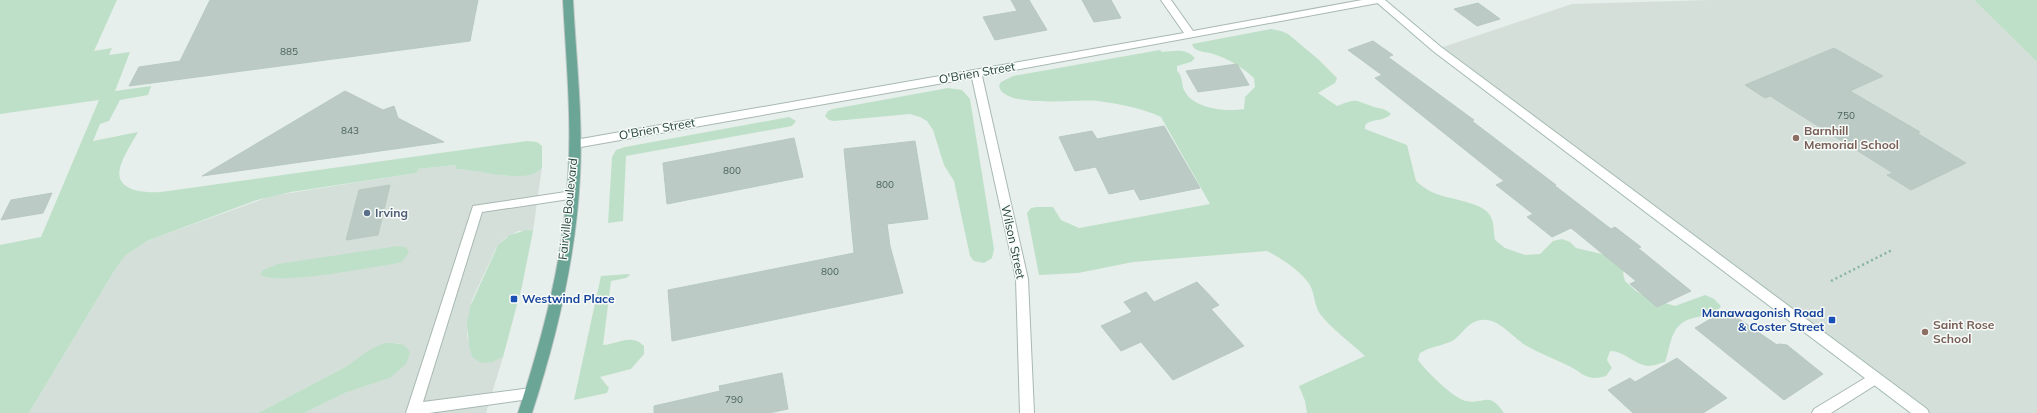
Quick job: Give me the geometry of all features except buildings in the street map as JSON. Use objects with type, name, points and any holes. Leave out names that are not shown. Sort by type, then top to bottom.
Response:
[{"type":"main road","name":"Fairville Boulevard","points":[[524,413],[531,394],[554,309],[562,269],[572,195],[575,144],[568,0]]},
{"type":"street","points":[[1166,0],[1190,34]]},
{"type":"street","name":"O'Brien Street","points":[[575,144],[976,74],[1378,0]]},
{"type":"street","points":[[1378,0],[1437,49],[1922,413]]},
{"type":"street","name":"Wilson Street","points":[[976,74],[1022,279],[1027,413]]},
{"type":"street","points":[[531,394],[414,411],[477,210],[572,195]]},
{"type":"street","points":[[1819,413],[1875,378]]},
{"type":"path","points":[[1831,281],[1892,250]]},
{"type":"shaded area","name":"Barnhill Memorial School","points":[[1710,0],[1974,0],[2037,62],[2037,413],[1922,413],[1437,49],[1572,4]]},
{"type":"shaded area","points":[[456,165],[456,168],[508,176],[534,173],[542,167],[533,231],[518,231],[504,239],[496,248],[472,300],[467,336],[472,357],[493,362],[503,357],[486,413],[304,413],[345,393],[390,378],[399,343],[384,343],[347,366],[258,413],[29,413],[116,268],[126,255],[147,241],[271,196],[417,173],[418,169]]},
{"type":"green space","points":[[0,0],[117,0],[94,51],[112,48],[109,55],[130,52],[115,91],[151,86],[148,95],[120,100],[109,121],[100,124],[93,141],[138,132],[121,163],[119,176],[126,186],[133,189],[147,192],[161,192],[527,141],[537,142],[542,146],[542,167],[535,173],[526,176],[514,176],[456,169],[456,165],[418,169],[417,173],[291,192],[257,200],[147,241],[126,255],[116,268],[29,413],[0,413],[0,245],[41,237],[99,100],[0,114]]},
{"type":"green space","points":[[1974,0],[2037,0],[2037,62],[2032,57]]},
{"type":"green space","points":[[1271,29],[1288,34],[1318,59],[1337,78],[1335,83],[1318,93],[1337,106],[1353,101],[1359,101],[1389,112],[1391,114],[1385,118],[1371,121],[1365,125],[1365,129],[1407,145],[1416,181],[1427,189],[1440,195],[1479,206],[1485,210],[1492,220],[1495,240],[1505,248],[1525,255],[1540,254],[1553,241],[1562,239],[1570,242],[1576,248],[1606,255],[1626,267],[1623,273],[1625,281],[1636,291],[1646,297],[1675,306],[1705,295],[1714,299],[1721,306],[1713,313],[1687,320],[1678,327],[1673,336],[1665,362],[1651,366],[1644,365],[1620,353],[1610,351],[1607,360],[1612,368],[1606,376],[1598,378],[1587,377],[1572,367],[1530,348],[1504,328],[1487,320],[1477,321],[1466,328],[1454,340],[1420,353],[1418,360],[1422,365],[1440,384],[1454,395],[1466,401],[1472,402],[1490,400],[1499,406],[1504,413],[1307,413],[1305,401],[1299,386],[1365,356],[1335,330],[1320,314],[1312,289],[1307,280],[1291,266],[1267,251],[1133,262],[1078,273],[1039,275],[1027,213],[1031,208],[1053,207],[1061,220],[1079,228],[1210,204],[1161,117],[1138,109],[1098,101],[1028,101],[1014,98],[1004,93],[999,86],[1001,82],[1013,76],[1160,50],[1162,52],[1184,51],[1195,58],[1191,62],[1177,66],[1177,71],[1181,77],[1184,90],[1188,96],[1202,105],[1211,108],[1228,110],[1244,109],[1245,97],[1255,87],[1254,78],[1234,63],[1216,55],[1197,50],[1192,44]]},
{"type":"green space","points":[[948,88],[962,90],[970,99],[994,249],[992,258],[984,263],[974,261],[970,256],[954,181],[944,165],[933,130],[927,121],[910,114],[834,121],[829,120],[825,116],[828,111],[833,109]]},
{"type":"green space","points":[[789,117],[796,121],[792,126],[626,156],[623,221],[608,223],[612,157],[616,150],[625,147]]},
{"type":"green space","points":[[526,230],[533,231],[522,286],[503,357],[493,362],[481,363],[472,357],[469,346],[467,324],[470,307],[498,245],[510,235]]},
{"type":"green space","points":[[398,246],[406,247],[409,252],[402,262],[393,264],[345,272],[301,277],[268,277],[260,274],[263,270],[278,264]]},
{"type":"green space","points":[[630,275],[626,278],[611,281],[603,345],[624,340],[634,340],[644,346],[644,354],[631,369],[600,377],[609,388],[607,393],[574,400],[601,276]]},
{"type":"green space","points":[[384,343],[396,343],[403,345],[410,353],[406,364],[390,378],[345,393],[304,413],[258,413],[347,366],[371,349]]},
{"type":"place","name":"Barnhill Memorial School","points":[[1796,138]]},
{"type":"place","name":"Irving","points":[[367,213]]},
{"type":"place","name":"Westwind Place","points":[[514,299]]},
{"type":"place","name":"Manawagonish Road & Coster Street","points":[[1832,320]]},
{"type":"place","name":"Saint Rose School","points":[[1925,332]]}]
